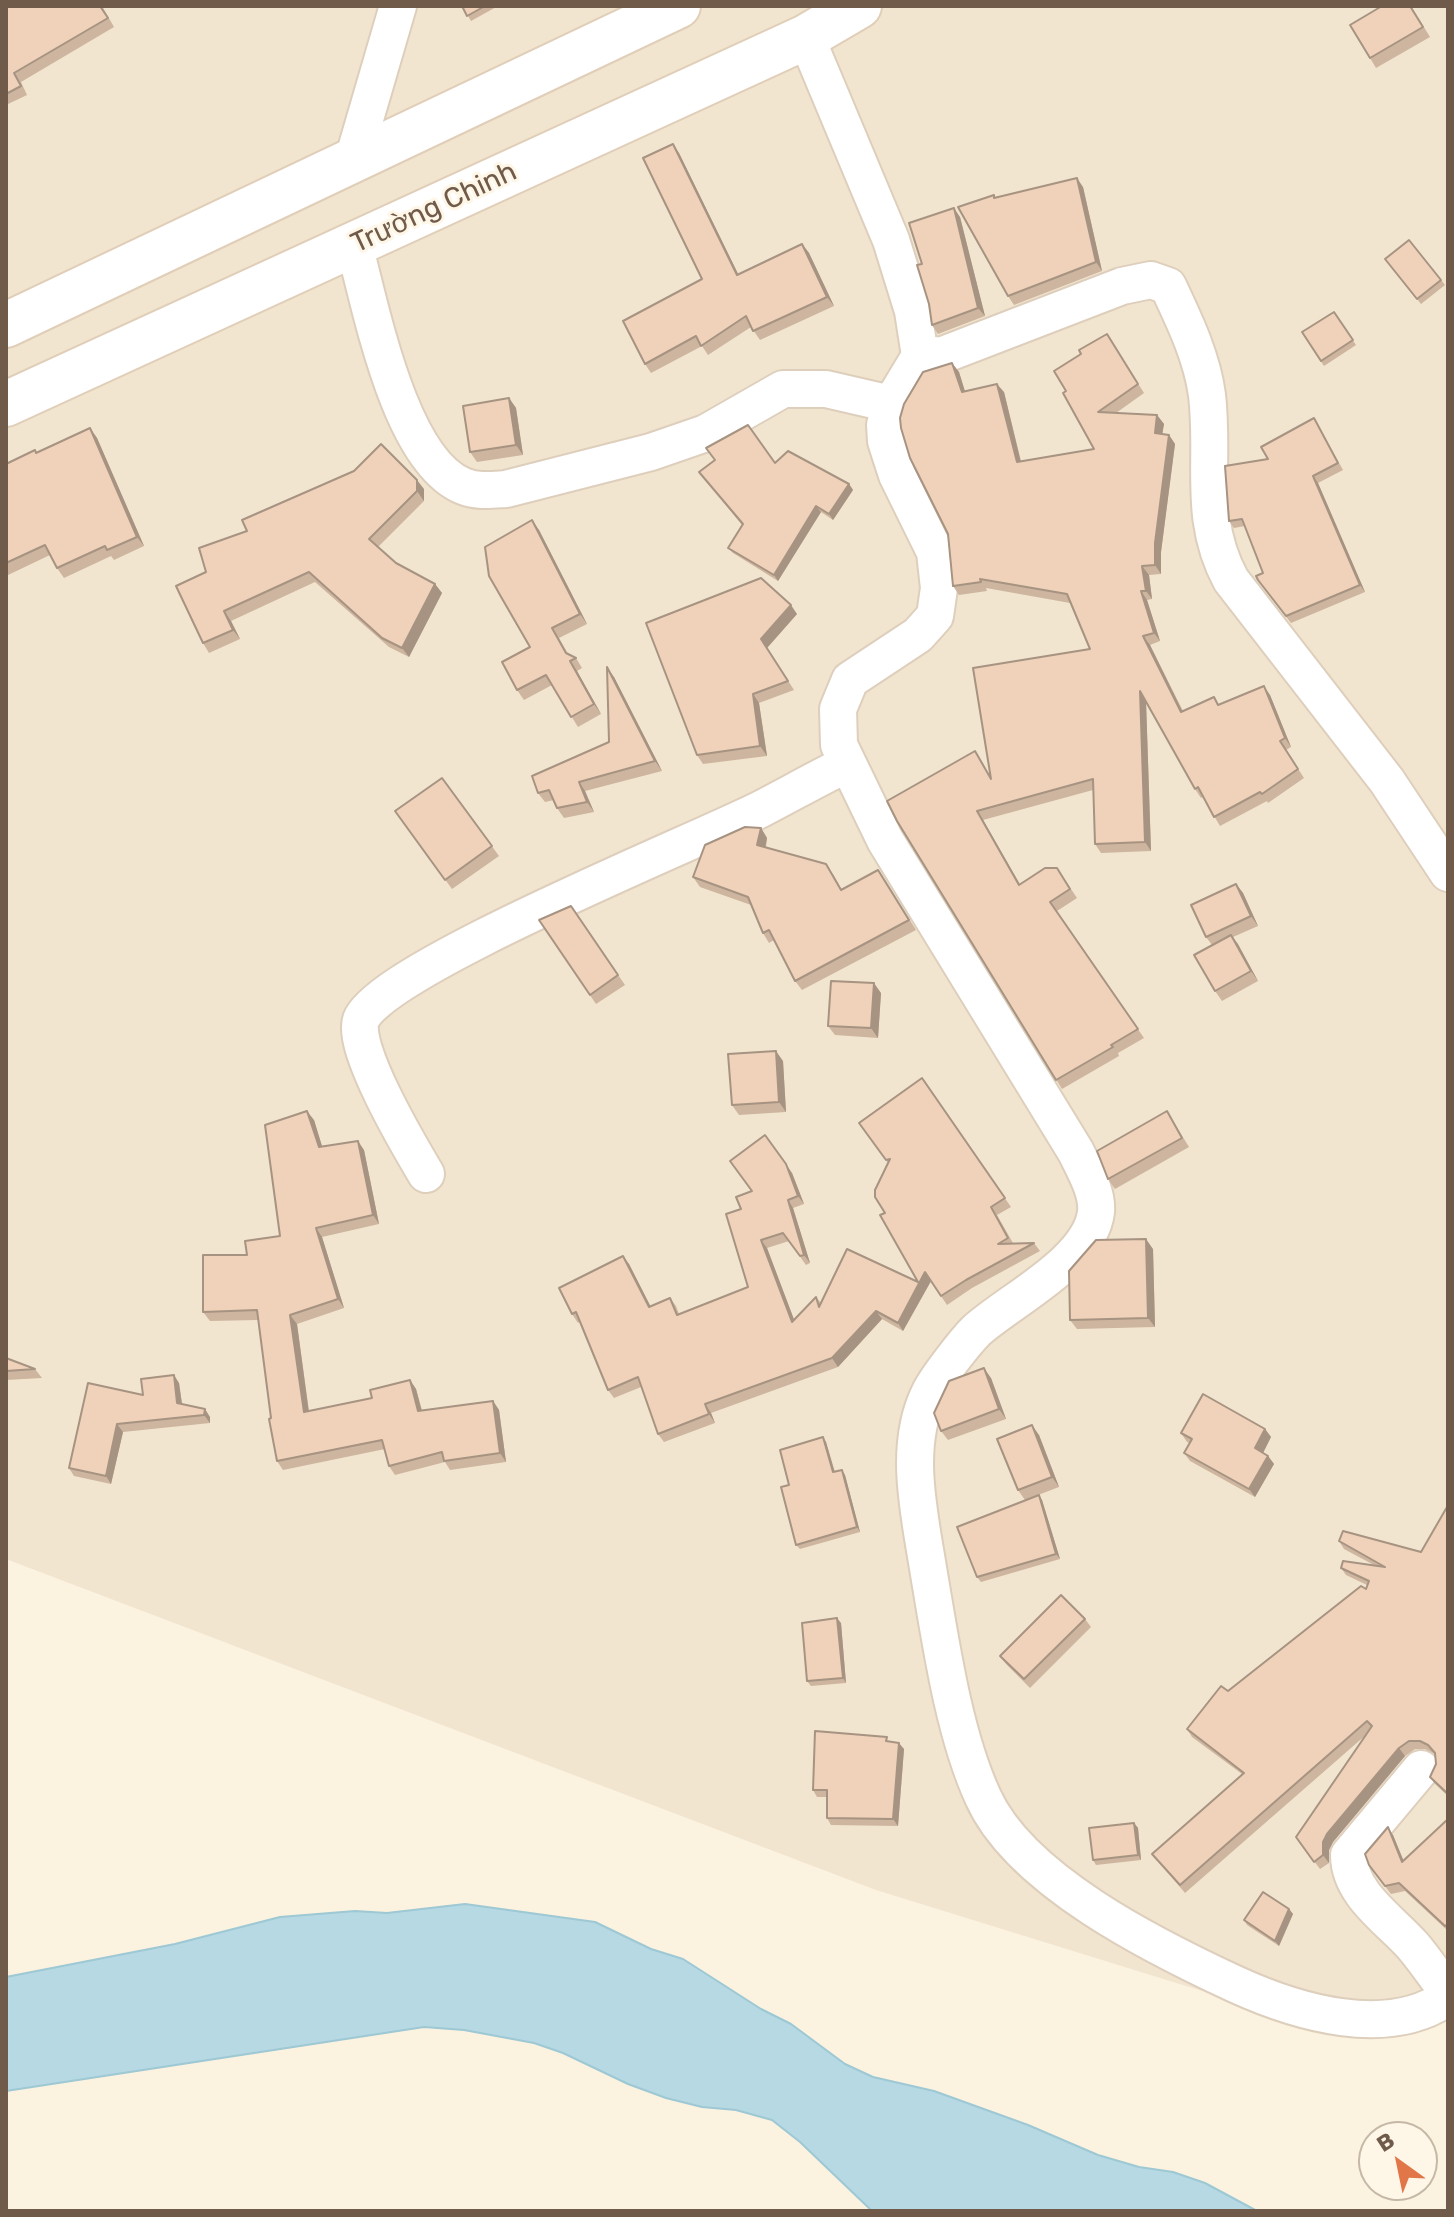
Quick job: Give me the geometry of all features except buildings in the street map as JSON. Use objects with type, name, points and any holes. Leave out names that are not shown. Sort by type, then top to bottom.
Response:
[{"type":"street","points":[[353,160],[398,6]]},
{"type":"street","points":[[6,325],[678,6]]},
{"type":"street","name":"Trường Chinh","points":[[6,404],[806,37],[859,6]]},
{"type":"street","points":[[806,37],[891,240],[913,311],[920,356],[891,404],[885,425],[886,441],[907,498],[935,552],[939,588],[935,616],[918,635],[850,680],[838,709],[839,745],[885,840],[1076,1152],[1093,1189],[1096,1212],[1086,1236],[1066,1263],[975,1332],[930,1392],[919,1427],[914,1466],[935,1607],[966,1751],[983,1799],[1006,1832],[1036,1864],[1125,1928],[1244,1988],[1279,2001],[1344,2017],[1372,2018],[1414,2014],[1448,1994],[1414,1948],[1367,1899],[1352,1877],[1349,1865],[1349,1855],[1421,1769]]},
{"type":"street","points":[[354,245],[393,383],[415,435],[439,470],[462,486],[483,491],[506,489],[651,452],[706,433],[783,389],[826,389],[891,404]]},
{"type":"street","points":[[920,356],[943,355],[1122,286],[1151,280],[1168,286],[1202,369],[1207,396],[1210,519],[1220,559],[1231,580],[1387,781],[1448,873]]},
{"type":"street","points":[[426,1174],[373,1072],[361,1039],[361,1019],[378,999],[449,953],[761,809],[847,764]]},
{"type":"shaded area","points":[[6,6],[1448,6],[1448,1988],[1354,2038],[876,1890],[6,1559]]},
{"type":"water","points":[[465,1904],[595,1922],[651,1949],[683,1959],[761,2009],[791,2024],[845,2064],[873,2077],[934,2091],[1028,2125],[1098,2155],[1139,2167],[1173,2172],[1205,2183],[1257,2211],[872,2211],[800,2142],[772,2120],[736,2110],[702,2107],[666,2098],[534,2043],[464,2030],[424,2027],[6,2091],[6,1977],[175,1944],[280,1917],[355,1911],[387,1913]]}]
